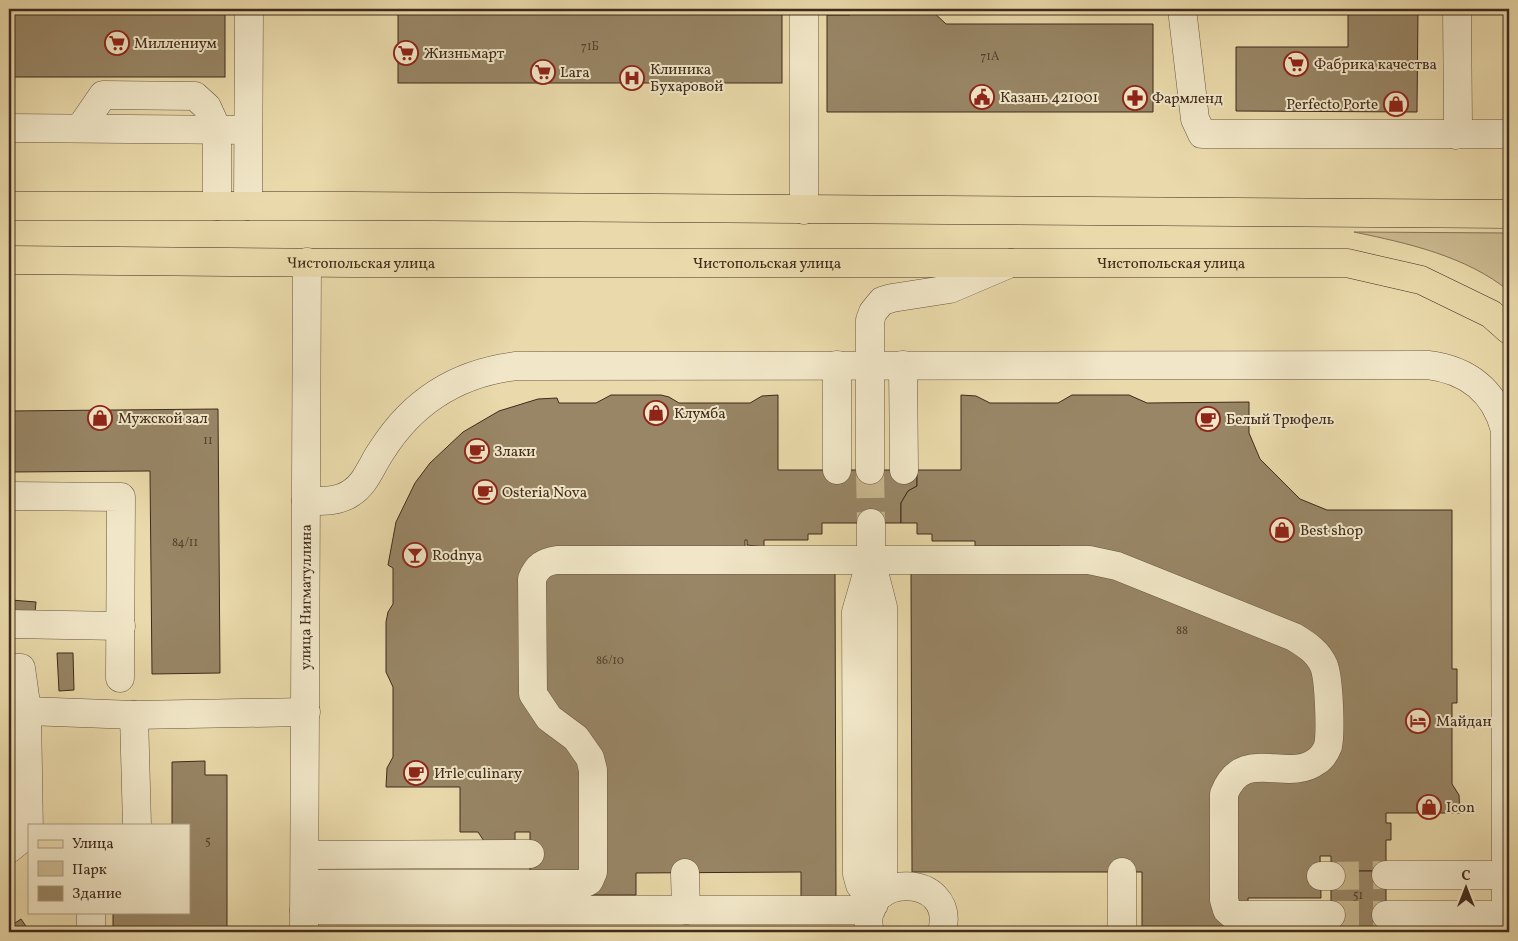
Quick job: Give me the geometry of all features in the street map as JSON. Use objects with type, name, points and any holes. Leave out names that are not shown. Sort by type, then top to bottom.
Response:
[{"type":"main road","points":[[9,206],[1509,214]]},
{"type":"main road","name":"Чистопольская улица","points":[[9,260],[1346,263],[1421,280],[1491,314],[1509,330]]},
{"type":"street","points":[[248,206],[249,9]]},
{"type":"street","points":[[804,9],[804,210]]},
{"type":"street","points":[[1182,9],[1195,118],[1202,134],[1509,134]]},
{"type":"street","points":[[1456,135],[1457,9]]},
{"type":"street","points":[[9,128],[81,127],[248,130]]},
{"type":"street","points":[[217,129],[218,206]]},
{"type":"street","name":"улица Нигматуллина","points":[[305,909],[307,262]]},
{"type":"street","points":[[870,470],[870,320],[873,312],[882,301],[950,289],[1011,263]]},
{"type":"street","points":[[306,501],[328,501],[351,494],[363,482],[393,432],[410,413],[434,394],[457,381],[496,368],[516,366],[1428,365],[1444,367],[1464,374],[1482,386],[1495,403],[1505,430],[1506,923],[1386,915]]},
{"type":"street","points":[[837,366],[837,470]]},
{"type":"street","points":[[903,366],[904,470]]},
{"type":"street","points":[[9,496],[121,497],[120,678]]},
{"type":"street","points":[[871,523],[871,560],[883,607],[874,910]]},
{"type":"street","points":[[305,909],[583,884],[589,881],[593,872],[593,770],[590,758],[576,738],[549,718],[533,694],[532,579],[539,566],[546,562],[557,560],[1101,560],[1285,633],[1308,645],[1324,666],[1328,680],[1328,745],[1318,760],[1300,768],[1256,768],[1244,770],[1228,784],[1224,794],[1224,900],[1227,910],[1233,915],[1331,915]]},
{"type":"street","points":[[9,624],[121,626]]},
{"type":"street","points":[[9,668],[21,668],[28,711],[29,824]]},
{"type":"street","points":[[28,711],[134,715],[306,712]]},
{"type":"street","points":[[134,715],[137,824]]},
{"type":"street","points":[[9,849],[28,834]]},
{"type":"street","points":[[305,855],[530,854]]},
{"type":"street","points":[[1122,872],[1122,932]]},
{"type":"street","points":[[685,873],[686,910]]},
{"type":"street","points":[[1386,875],[1506,875]]},
{"type":"street","points":[[874,910],[890,888],[908,885],[924,890],[937,901],[942,910],[942,932]]},
{"type":"street","points":[[305,909],[460,921],[686,910],[874,910]]},
{"type":"street","points":[[91,914],[91,932]]},
{"type":"green space","points":[[1354,232],[1509,233],[1509,291],[1474,269],[1435,252]]},
{"type":"building","name":"Миллениум","points":[[9,9],[225,9],[225,77],[9,77]]},
{"type":"building","points":[[398,9],[782,9],[782,83],[398,83]]},
{"type":"building","points":[[850,9],[930,9],[946,24],[1153,24],[1153,112],[827,112],[827,15],[850,15]]},
{"type":"building","points":[[1348,9],[1418,9],[1417,112],[1236,111],[1236,47],[1348,47]]},
{"type":"building","points":[[611,395],[661,395],[679,403],[750,403],[762,396],[778,395],[778,470],[917,470],[917,486],[908,491],[901,503],[901,523],[822,523],[822,534],[808,534],[808,540],[764,540],[764,547],[747,545],[747,540],[745,540],[745,547],[835,573],[836,902],[801,902],[801,872],[636,873],[636,895],[530,895],[530,832],[515,832],[515,846],[486,844],[478,832],[460,832],[460,787],[386,787],[387,768],[393,757],[393,687],[386,672],[386,622],[388,612],[393,604],[393,568],[388,565],[396,522],[415,483],[430,463],[463,432],[499,411],[538,399],[557,398],[559,403],[596,403]]},
{"type":"building","points":[[961,395],[976,396],[990,403],[1058,403],[1072,395],[1129,395],[1147,403],[1249,402],[1249,433],[1260,459],[1300,499],[1327,510],[1452,510],[1452,669],[1457,669],[1457,703],[1452,703],[1452,784],[1459,795],[1460,813],[1386,813],[1386,823],[1391,823],[1391,840],[1386,840],[1386,871],[1331,871],[1331,856],[1320,856],[1321,898],[1248,898],[1248,930],[1142,930],[1142,872],[912,872],[911,573],[1060,573],[1060,546],[975,546],[975,541],[932,541],[932,534],[917,534],[917,523],[901,523],[901,503],[908,491],[917,486],[917,470],[961,470]]},
{"type":"building","points":[[218,409],[220,673],[152,674],[150,471],[9,472],[9,411]]},
{"type":"building","points":[[11,600],[36,602],[35,612],[11,612]]},
{"type":"building","points":[[57,653],[73,653],[74,690],[59,691]]},
{"type":"building","points":[[205,761],[205,775],[227,775],[227,932],[113,932],[113,914],[190,914],[190,824],[172,824],[172,762]]},
{"type":"building","points":[[1331,871],[1386,871],[1386,932],[1331,932]]},
{"type":"building","points":[[21,919],[30,932],[9,932],[9,927]]},
{"type":"tunnel","points":[[870,470],[871,523]]},
{"type":"tunnel","points":[[1331,876],[1386,875]]},
{"type":"tunnel","points":[[1331,915],[1386,915]]},
{"type":"place","name":"Миллениум","points":[[117,43]]},
{"type":"place","name":"Жизньмарт","points":[[406,53]]},
{"type":"place","name":"Фабрика качества","points":[[1296,64]]},
{"type":"place","name":"Lara","points":[[543,72]]},
{"type":"place","name":"Клиника Бухаровой","points":[[632,78]]},
{"type":"place","name":"Казань 421001","points":[[982,97]]},
{"type":"place","name":"Фармленд","points":[[1135,98]]},
{"type":"place","name":"Perfecto Porte","points":[[1396,104]]},
{"type":"place","name":"Клумба","points":[[656,413]]},
{"type":"place","name":"Мужской зал","points":[[100,418]]},
{"type":"place","name":"Белый Трюфель","points":[[1208,419]]},
{"type":"place","name":"Злаки","points":[[477,451]]},
{"type":"place","name":"Osteria Nova","points":[[485,492]]},
{"type":"place","name":"Best shop","points":[[1282,530]]},
{"type":"place","name":"Rodnya","points":[[415,555]]},
{"type":"place","name":"Майдан","points":[[1418,721]]},
{"type":"place","name":"Итle culinary","points":[[416,773]]},
{"type":"place","name":"Icon","points":[[1429,807]]}]
